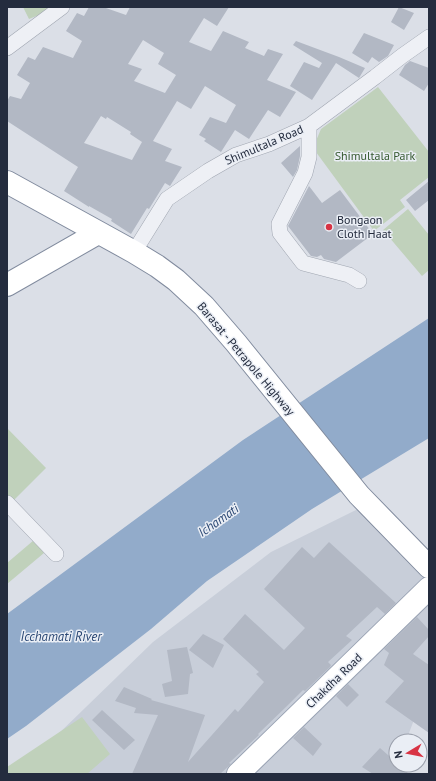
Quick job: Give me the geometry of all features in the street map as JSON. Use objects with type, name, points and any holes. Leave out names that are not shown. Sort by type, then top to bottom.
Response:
[{"type":"main road","name":"Barasat - Petrapole Highway","points":[[7,182],[134,252],[176,280],[204,306],[359,495],[429,567]]},
{"type":"main road","points":[[7,284],[98,233]]},
{"type":"main road","name":"Chakdha Road","points":[[238,774],[429,588]]},
{"type":"street","points":[[7,48],[62,7]]},
{"type":"street","name":"Shimultala Road","points":[[134,252],[167,199],[236,154],[269,144],[309,126],[429,37]]},
{"type":"street","points":[[309,126],[309,157],[305,173],[279,224],[280,233],[303,263],[349,275],[359,282]]},
{"type":"street","points":[[7,503],[56,554]]},
{"type":"shaded area","points":[[360,508],[422,575],[429,580],[429,680],[409,733],[388,733],[388,772],[386,774],[17,774],[153,642],[271,552]]},
{"type":"green space","points":[[23,7],[53,7],[49,11],[29,19]]},
{"type":"green space","name":"Shimultala Park","points":[[378,87],[429,152],[429,177],[400,200],[405,207],[374,231],[313,148],[321,129]]},
{"type":"green space","points":[[408,209],[429,235],[429,270],[422,276],[383,230]]},
{"type":"green space","points":[[7,428],[46,468],[13,501],[7,495]]},
{"type":"green space","points":[[34,540],[44,553],[7,584],[7,563]]},
{"type":"green space","points":[[82,717],[110,754],[87,774],[7,774],[7,767]]},
{"type":"water","name":"Icchamati River","points":[[429,318],[429,438],[312,509],[207,581],[151,629],[26,726],[7,739],[7,614],[243,440]]},
{"type":"building","points":[[89,7],[103,7],[126,15],[130,7],[229,7],[217,26],[204,18],[189,42],[211,51],[223,31],[249,42],[245,48],[264,56],[268,49],[283,54],[267,80],[296,92],[280,117],[268,110],[249,139],[235,130],[221,152],[204,141],[206,139],[199,135],[210,117],[226,123],[236,105],[205,86],[191,109],[177,101],[153,141],[172,149],[165,161],[182,167],[170,186],[165,183],[131,234],[111,221],[112,219],[89,207],[64,191],[78,167],[7,121],[7,101],[10,96],[21,99],[30,83],[17,75],[28,57],[35,60],[43,47],[73,58],[82,41],[66,31],[77,13],[84,16]],"holes":[[[143,40],[164,53],[158,64],[176,75],[165,93],[134,81],[142,69],[128,64]],[[101,116],[106,119],[107,117],[131,132],[130,134],[142,142],[132,160],[84,143]]]},
{"type":"building","points":[[399,7],[414,13],[404,30],[391,22]]},
{"type":"building","points":[[364,33],[394,45],[388,56],[379,62],[372,57],[368,63],[352,53]]},
{"type":"building","points":[[296,41],[365,68],[359,78],[336,63],[312,100],[290,86],[304,62],[319,68],[322,63],[293,45]]},
{"type":"building","points":[[410,61],[429,68],[429,83],[424,91],[399,75],[405,65]]},
{"type":"building","points":[[300,146],[300,156],[297,170],[293,177],[281,163]]},
{"type":"building","points":[[429,181],[429,200],[415,211],[406,200]]},
{"type":"building","name":"Bongaon Cloth Haat","points":[[309,186],[322,203],[340,190],[373,234],[336,262],[324,259],[321,255],[317,257],[311,256],[288,226]]},
{"type":"building","points":[[329,542],[396,603],[385,614],[377,607],[346,636],[352,640],[328,662],[331,665],[330,667],[305,691],[303,690],[229,763],[231,764],[220,774],[132,774],[158,715],[134,713],[136,708],[115,701],[124,687],[152,699],[151,700],[205,715],[188,762],[235,709],[238,712],[264,682],[256,674],[259,672],[223,639],[245,614],[284,650],[305,628],[264,589],[302,547],[314,558]]},
{"type":"building","points":[[417,617],[429,630],[429,636],[413,654],[429,665],[429,733],[385,702],[404,681],[384,665],[389,653],[384,649]]},
{"type":"building","points":[[203,634],[224,645],[213,668],[189,650]]},
{"type":"building","points":[[187,647],[193,673],[190,674],[188,694],[165,697],[162,684],[172,681],[167,650]]},
{"type":"building","points":[[348,684],[359,695],[347,707],[336,696]]},
{"type":"building","points":[[102,710],[135,740],[124,750],[92,720]]},
{"type":"building","points":[[304,727],[322,744],[313,756],[293,738]]},
{"type":"building","points":[[380,748],[388,755],[388,773],[409,774],[373,774],[362,767]]},
{"type":"place","name":"Bongaon Cloth Haat","points":[[329,227]]},
{"type":"water label","name":"Ichamati","points":[[218,520]]}]
